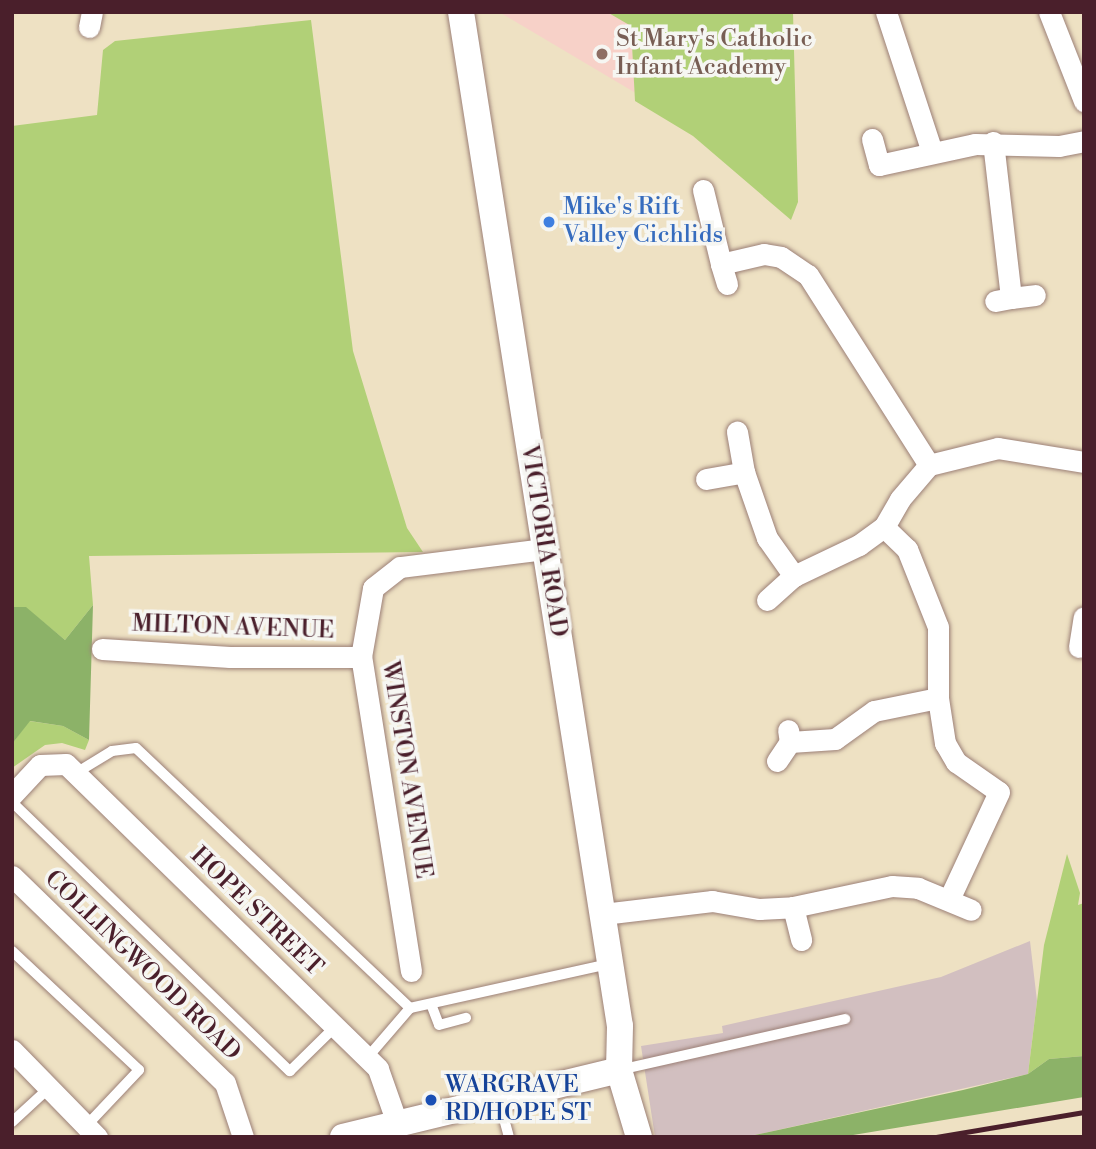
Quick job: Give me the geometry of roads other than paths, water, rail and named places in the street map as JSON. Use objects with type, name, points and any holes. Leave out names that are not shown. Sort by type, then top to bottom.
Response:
[{"type":"street","name":"VICTORIA ROAD","points":[[461,12],[603,914],[621,1038],[619,1070],[639,1137]]},
{"type":"street","points":[[886,12],[932,152]]},
{"type":"street","points":[[1049,12],[1084,101]]},
{"type":"street","points":[[872,139],[879,165],[932,152],[993,142],[1059,146],[1084,141]]},
{"type":"street","points":[[993,142],[1003,299],[1035,295]]},
{"type":"street","points":[[703,190],[724,274],[764,254],[788,261],[808,275],[929,465]]},
{"type":"street","points":[[737,432],[744,472],[767,538],[794,576]]},
{"type":"street","points":[[767,600],[794,576],[859,545],[884,527],[900,499],[929,465],[998,448],[1084,462]]},
{"type":"street","points":[[706,479],[744,472]]},
{"type":"street","points":[[884,527],[907,550],[938,626],[937,698],[942,736],[956,762],[999,792],[949,899]]},
{"type":"street","name":"WINSTON AVENUE","points":[[411,971],[361,657],[367,609],[373,588],[385,575],[400,567],[544,549]]},
{"type":"street","points":[[1077,647],[1084,617]]},
{"type":"street","name":"MILTON AVENUE","points":[[102,649],[230,657],[361,657]]},
{"type":"street","points":[[777,761],[789,735],[835,739],[874,711],[937,698]]},
{"type":"street","name":"HOPE STREET","points":[[12,795],[40,765],[52,762],[66,764],[378,1069],[397,1123]]},
{"type":"street","name":"COLLINGWOOD ROAD","points":[[12,876],[225,1083],[243,1137]]},
{"type":"street","points":[[603,914],[712,901],[760,909],[793,907],[870,889],[918,888],[971,910]]},
{"type":"street","points":[[793,907],[801,940]]},
{"type":"street","points":[[12,1050],[91,1131]]},
{"type":"street","points":[[343,1137],[619,1070]]},
{"type":"lane","points":[[76,773],[112,751],[136,748],[410,1008]]},
{"type":"lane","points":[[12,802],[290,1071],[335,1027]]},
{"type":"lane","points":[[12,951],[139,1070],[91,1131]]},
{"type":"lane","points":[[367,1058],[410,1008],[610,964]]},
{"type":"lane","points":[[431,1004],[439,1026],[466,1018]]},
{"type":"lane","points":[[619,1070],[845,1018]]},
{"type":"lane","points":[[12,1122],[49,1088]]},
{"type":"lane","points":[[499,1097],[509,1137]]},
{"type":"railway","points":[[936,1137],[1084,1112]]},
{"type":"place","name":"St Mary's Catholic Infant Academy","points":[[602,54]]},
{"type":"place","name":"Mike's Rift Valley Cichlids","points":[[549,222]]},
{"type":"place","name":"WARGRAVE RD/HOPE ST","points":[[431,1100]]}]
